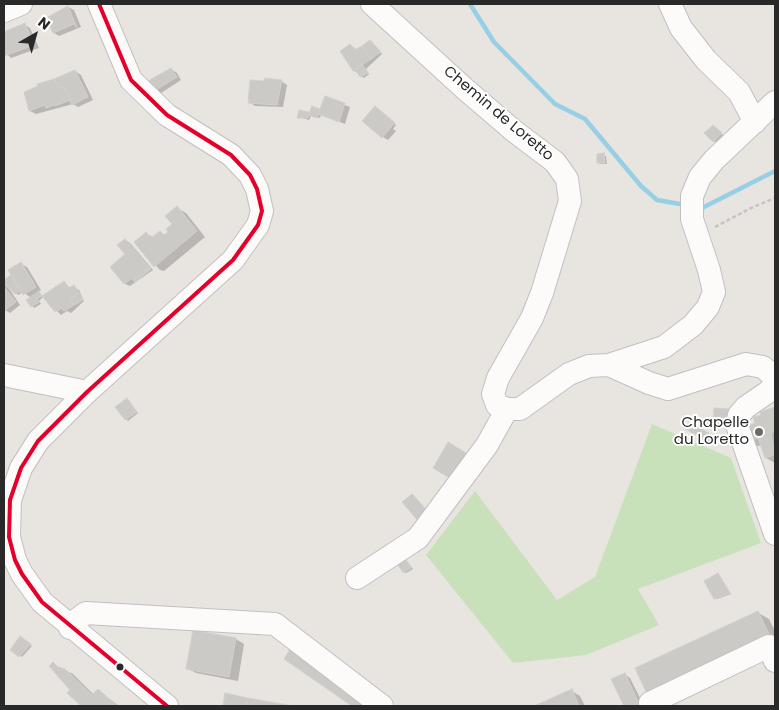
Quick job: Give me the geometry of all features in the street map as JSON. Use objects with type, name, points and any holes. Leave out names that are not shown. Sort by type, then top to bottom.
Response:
[{"type":"street","points":[[4,11],[21,4]]},
{"type":"street","points":[[99,4],[131,80],[167,115],[231,155],[250,175],[262,211],[258,225],[233,260],[88,392],[38,441],[20,468],[10,500],[9,536],[15,560],[13,573],[70,628],[167,706]]},
{"type":"street","name":"Chemin de Loretto","points":[[372,4],[486,107],[555,162],[568,179],[570,201],[542,293],[532,318],[498,378],[493,394],[497,405],[507,409]]},
{"type":"street","points":[[670,4],[688,36],[706,60],[740,92],[755,122]]},
{"type":"street","points":[[357,578],[418,538],[487,445],[507,409],[520,408],[568,374],[589,366],[609,365],[664,348],[693,325],[708,307],[714,292],[709,270],[695,230],[692,196],[705,171],[775,102]]},
{"type":"street","points":[[609,365],[649,383],[668,389],[746,364],[762,367],[772,375],[775,384],[768,392],[743,411],[737,425],[775,534]]},
{"type":"street","points":[[4,374],[88,392]]},
{"type":"street","points":[[70,628],[75,621],[86,613],[275,624],[382,706]]},
{"type":"street","points":[[652,706],[650,703],[769,646],[775,661]]},
{"type":"path","points":[[695,230],[713,228],[775,198]]},
{"type":"green space","points":[[652,424],[731,458],[761,543],[638,589],[659,625],[586,655],[513,663],[426,555],[475,491],[557,600],[595,577]]},
{"type":"building","points":[[68,6],[77,28],[74,24],[53,33],[46,18]]},
{"type":"building","points":[[25,23],[34,45],[4,56],[4,32]]},
{"type":"building","points":[[370,40],[381,52],[371,59],[362,46]]},
{"type":"building","points":[[350,44],[355,50],[362,46],[371,59],[353,71],[340,51]]},
{"type":"building","points":[[362,64],[368,73],[360,77],[355,69]]},
{"type":"building","points":[[171,68],[177,77],[154,91],[148,81]]},
{"type":"building","points":[[75,70],[88,97],[72,105],[64,87],[59,88],[54,79]]},
{"type":"building","points":[[265,78],[282,80],[277,105],[248,103],[250,80],[264,81]]},
{"type":"building","points":[[54,79],[59,88],[64,87],[70,100],[55,106],[46,108],[45,105],[29,111],[24,92],[38,86],[37,84]]},
{"type":"building","points":[[325,96],[345,103],[339,122],[318,114]]},
{"type":"building","points":[[312,106],[320,109],[317,118],[308,115]]},
{"type":"building","points":[[375,106],[387,116],[384,121],[391,127],[382,138],[362,121]]},
{"type":"building","points":[[299,110],[309,112],[308,118],[297,118]]},
{"type":"building","points":[[387,116],[395,123],[391,127],[384,121]]},
{"type":"building","points":[[713,125],[722,133],[713,142],[704,133]]},
{"type":"building","points":[[604,153],[605,163],[597,163],[597,154]]},
{"type":"building","points":[[177,206],[197,231],[154,267],[134,242],[146,232],[151,238],[160,231],[164,235],[168,232],[166,229],[172,224],[165,216]]},
{"type":"building","points":[[125,239],[149,267],[133,280],[132,278],[124,284],[110,267],[125,254],[117,245]]},
{"type":"building","points":[[21,262],[36,287],[23,295],[8,270]]},
{"type":"building","points":[[149,267],[151,269],[135,282],[133,280]]},
{"type":"building","points":[[11,275],[21,291],[15,294],[4,284],[4,280]]},
{"type":"building","points":[[64,281],[69,288],[74,285],[79,293],[70,299],[74,305],[64,311],[62,308],[55,312],[42,296]]},
{"type":"building","points":[[4,287],[16,302],[4,311]]},
{"type":"building","points":[[39,291],[42,296],[37,299],[39,302],[31,307],[26,300]]},
{"type":"building","points":[[79,293],[83,300],[74,305],[70,299]]},
{"type":"building","points":[[127,398],[137,412],[125,420],[115,407]]},
{"type":"building","name":"Chapelle du Loretto","points":[[775,407],[775,431],[771,433],[775,455],[765,458],[758,438],[748,442],[743,427],[755,423],[753,417],[761,415],[760,412]]},
{"type":"building","points":[[714,408],[728,409],[726,427],[713,426]]},
{"type":"building","points":[[690,421],[711,435],[707,441],[682,427],[684,424],[687,426]]},
{"type":"building","points":[[448,442],[466,453],[451,479],[433,468]]},
{"type":"building","points":[[412,494],[426,509],[420,523],[402,502]]},
{"type":"building","points":[[405,558],[411,568],[403,573],[397,563]]},
{"type":"building","points":[[718,573],[730,593],[714,599],[704,581]]},
{"type":"building","points":[[758,611],[770,636],[647,694],[635,668]]},
{"type":"building","points":[[193,630],[236,638],[229,677],[186,669]]},
{"type":"building","points":[[20,636],[31,644],[19,657],[10,650]]},
{"type":"building","points":[[291,648],[376,706],[352,706],[284,659]]},
{"type":"building","points":[[53,662],[61,670],[64,668],[92,695],[98,689],[117,706],[81,706],[67,693],[70,690],[49,666]]},
{"type":"building","points":[[625,673],[640,706],[624,706],[611,679]]},
{"type":"building","points":[[572,689],[579,706],[534,706]]},
{"type":"building","points":[[225,693],[248,698],[247,706],[223,706]]},
{"type":"building","points":[[248,698],[293,706],[247,706]]},
{"type":"waterway","points":[[470,4],[494,42],[555,104],[585,119],[641,186],[657,200],[686,205]]},
{"type":"waterway","points":[[699,207],[702,208],[775,171]]},
{"type":"transit line","points":[[99,4],[131,80],[167,115],[231,155],[250,175],[257,189],[262,211],[258,225],[233,260],[87,392],[38,441],[21,468],[10,500],[9,537],[15,560],[22,574],[42,602],[167,706]]},
{"type":"place","name":"Chapelle du Loretto","points":[[759,432]]}]
